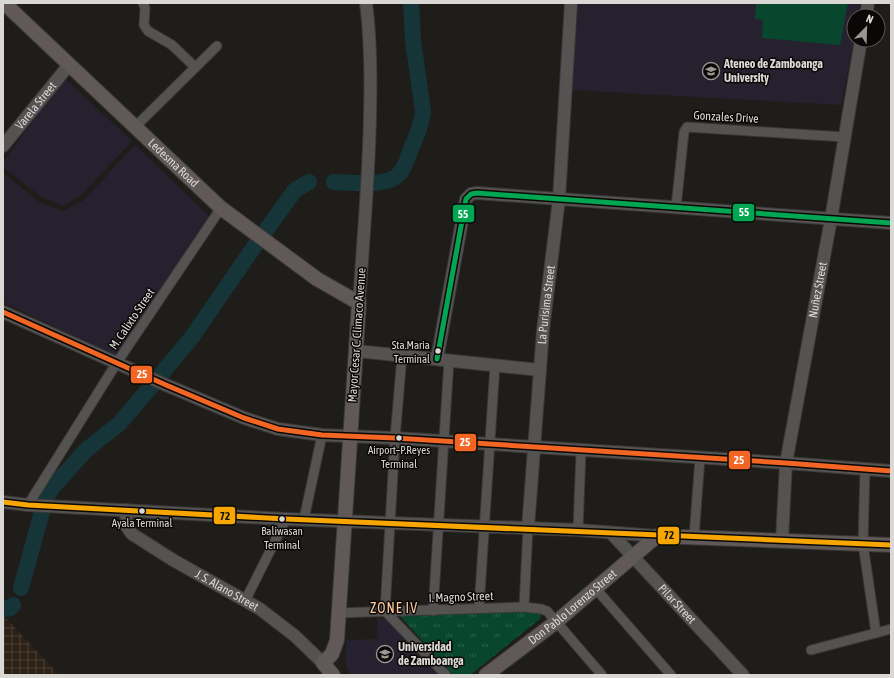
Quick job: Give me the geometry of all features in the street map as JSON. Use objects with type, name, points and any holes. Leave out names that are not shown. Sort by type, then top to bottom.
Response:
[{"type":"main road","name":"Ledesma Road","points":[[4,3],[136,126],[221,208],[317,279],[359,303]]},
{"type":"main road","name":"Mayor Cesar C. Climaco Avenue","points":[[323,663],[335,647],[357,351],[368,179],[371,61],[366,3]]},
{"type":"main road","name":"La Purisima Street","points":[[528,528],[540,370],[559,199],[571,3]]},
{"type":"main road","name":"Nuñez Street","points":[[782,540],[786,463],[861,48]]},
{"type":"main road","name":"Varela Street","points":[[3,146],[69,65]]},
{"type":"main road","points":[[436,359],[468,196],[477,193],[891,223]]},
{"type":"main road","points":[[3,312],[116,364],[244,418],[278,429],[322,435],[395,438],[891,471]]},
{"type":"main road","points":[[357,351],[540,370]]},
{"type":"main road","points":[[3,502],[286,519],[578,530],[657,536],[891,544]]},
{"type":"main road","name":"J. S. Alano Street","points":[[126,510],[127,527],[132,534],[260,609],[274,619],[323,663],[333,675]]},
{"type":"main road","name":"Pilar Street","points":[[612,533],[742,675]]},
{"type":"main road","name":"Don Pablo Lorenzo Street","points":[[489,674],[556,622],[657,536]]},
{"type":"street","points":[[143,3],[145,8],[144,25],[148,31],[172,45],[195,67]]},
{"type":"street","points":[[136,126],[217,46]]},
{"type":"street","name":"Gonzales Drive","points":[[676,207],[684,132],[687,127],[844,137]]},
{"type":"street","name":"M. Calixto Street","points":[[33,505],[116,364],[221,208]]},
{"type":"street","points":[[402,356],[395,438],[386,612],[446,675]]},
{"type":"street","points":[[433,611],[449,360]]},
{"type":"street","points":[[479,608],[495,365]]},
{"type":"street","points":[[304,519],[322,435]]},
{"type":"street","points":[[578,530],[581,451]]},
{"type":"street","points":[[694,537],[700,458]]},
{"type":"street","points":[[865,470],[863,544],[876,633]]},
{"type":"street","points":[[244,601],[286,519]]},
{"type":"street","name":"La Purisima Street","points":[[524,607],[528,528]]},
{"type":"street","points":[[596,589],[671,675]]},
{"type":"street","name":"I. Magno Street","points":[[338,613],[524,607],[541,609],[547,611],[602,675]]},
{"type":"street","points":[[811,650],[891,629]]},
{"type":"shaded area","name":"Ateneo de Zamboanga University","points":[[578,3],[861,3],[860,8],[846,8],[846,48],[852,48],[841,105],[572,90]]},
{"type":"shaded area","points":[[64,78],[132,141],[81,195],[64,206],[43,198],[3,167],[3,162]]},
{"type":"shaded area","points":[[135,145],[209,216],[115,356],[3,302],[3,173],[39,202],[63,211],[84,200]]},
{"type":"shaded area","points":[[3,615],[59,675],[3,675]]},
{"type":"shaded area","name":"Universidad de Zamboanga","points":[[377,618],[385,618],[396,622],[441,675],[351,675],[346,668],[346,640],[378,639]]},
{"type":"green space","points":[[756,3],[848,3],[840,45],[762,38],[763,20],[755,19]]},
{"type":"green space","points":[[533,610],[541,614],[540,619],[470,675],[453,675],[400,616]]},
{"type":"waterway","points":[[334,182],[377,183],[393,178],[403,169],[420,126],[423,111],[413,41],[411,3]]},
{"type":"waterway","points":[[264,233],[295,190],[309,182]]},
{"type":"waterway","points":[[158,378],[192,337],[256,244]]},
{"type":"waterway","points":[[21,588],[46,497],[86,450],[119,424],[154,383]]},
{"type":"waterway","points":[[3,609],[10,608],[13,605]]},
{"type":"transit line","name":"55","points":[[437,359],[466,199],[471,194],[477,193],[891,223]]},
{"type":"transit line","name":"25","points":[[3,312],[166,385],[244,418],[278,429],[322,435],[395,438],[891,471]]},
{"type":"transit line","name":"72","points":[[3,502],[28,505],[286,519],[891,545]]},
{"type":"place","name":"Ateneo de Zamboanga University","points":[[711,71]]},
{"type":"place","name":"Sta.Maria Terminal","points":[[438,351]]},
{"type":"place","name":"Airport–P.Reyes Terminal","points":[[399,438]]},
{"type":"place","name":"Ayala Terminal","points":[[142,511]]},
{"type":"place","name":"Baliwasan Terminal","points":[[282,519]]},
{"type":"place","name":"Universidad de Zamboanga","points":[[385,654]]},
{"type":"district","name":"ZONE IV","points":[[394,608]]}]
